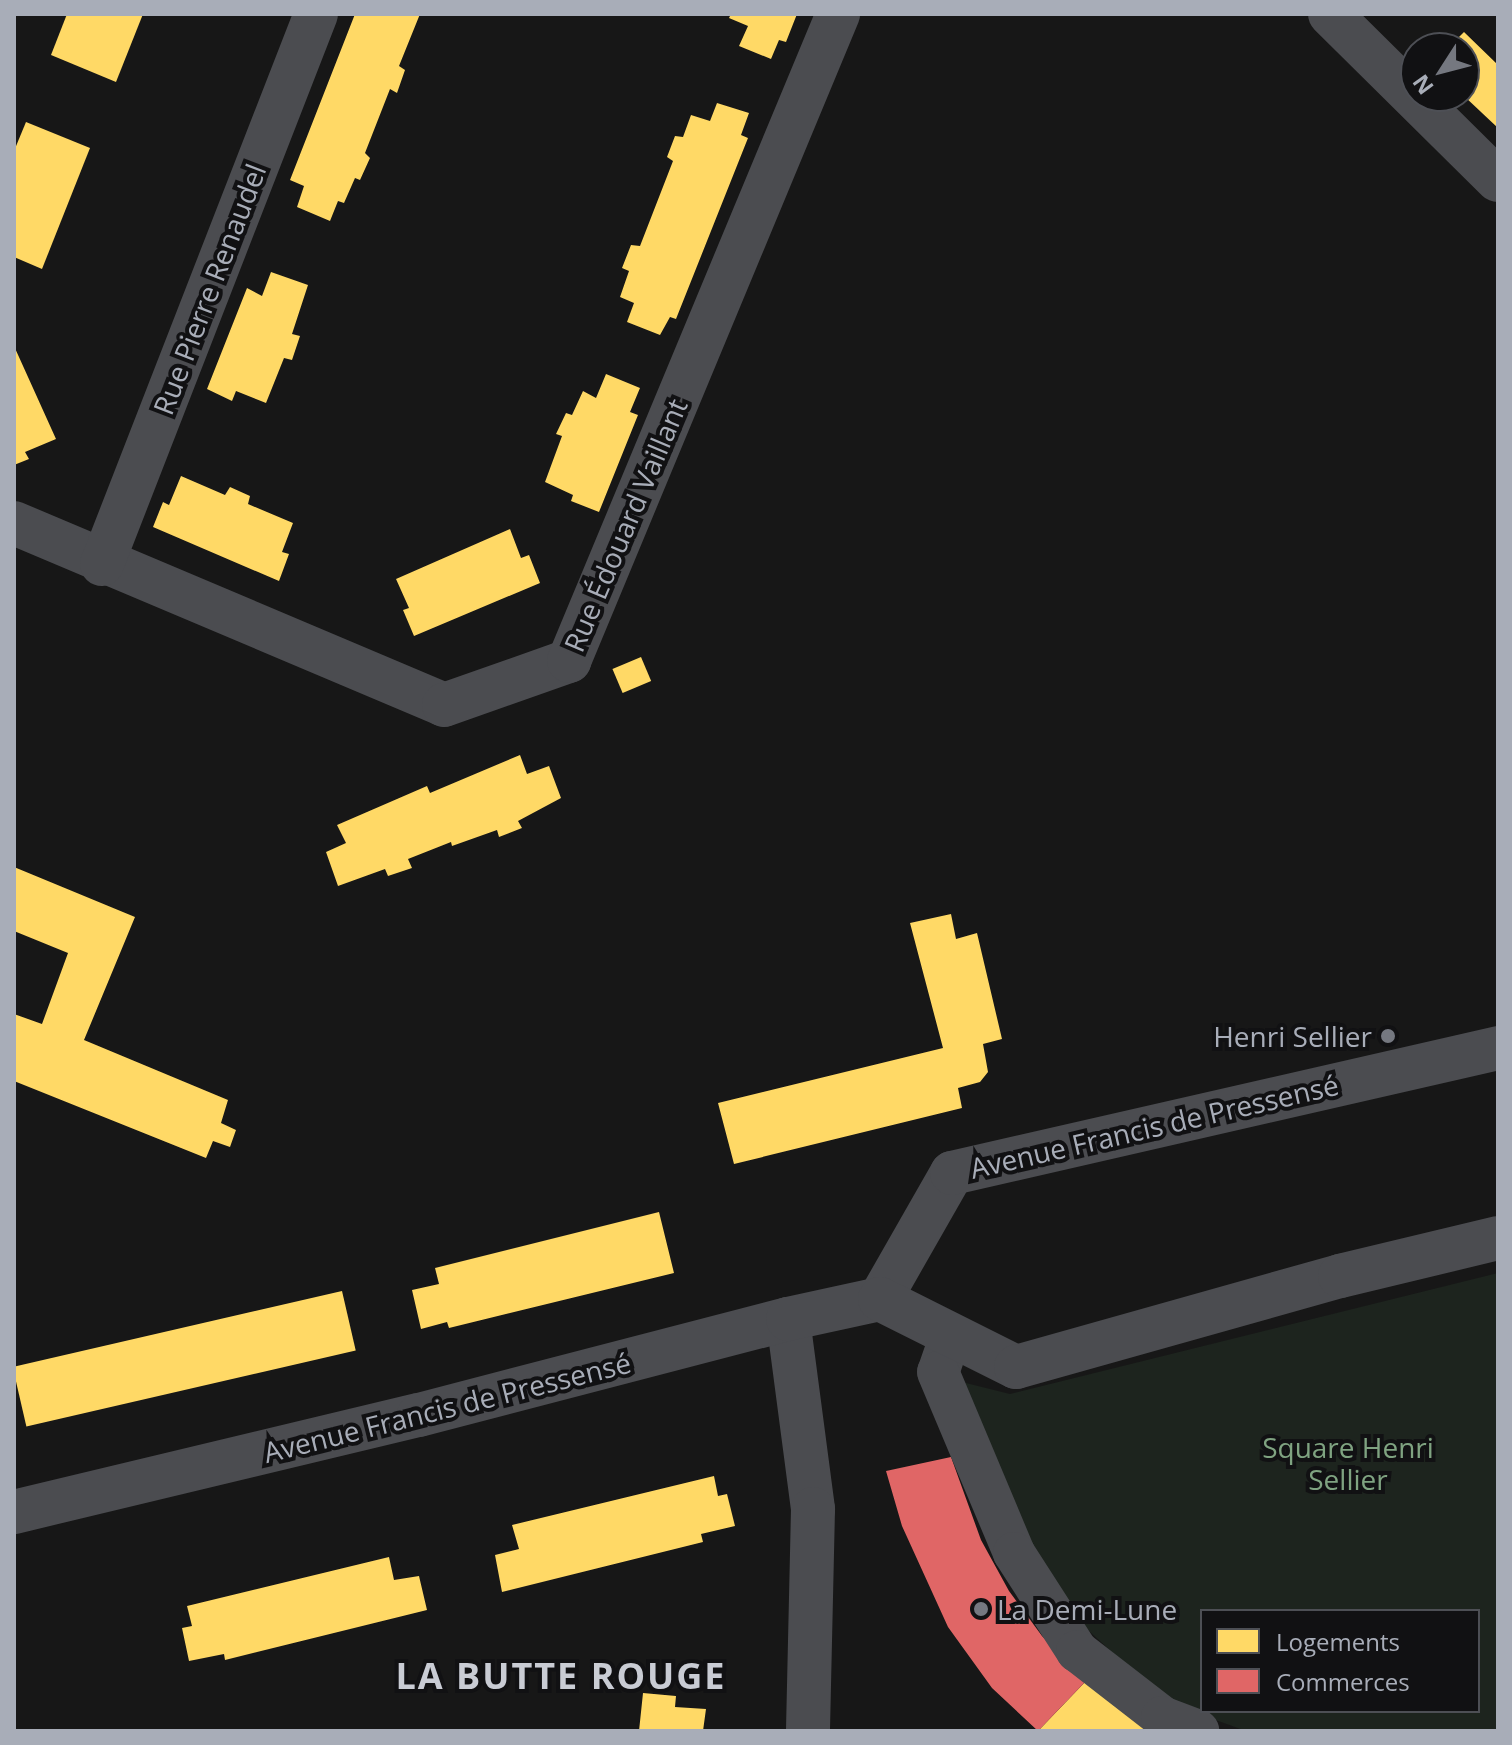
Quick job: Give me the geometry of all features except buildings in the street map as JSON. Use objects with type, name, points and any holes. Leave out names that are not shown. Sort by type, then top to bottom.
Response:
[{"type":"street","name":"Rue Pierre Renaudel","points":[[102,564],[316,14]]},
{"type":"street","name":"Rue Édouard Vaillant","points":[[14,523],[102,564],[444,705],[569,661],[838,14]]},
{"type":"street","points":[[1330,14],[1498,180]]},
{"type":"street","name":"Avenue Francis de Pressensé","points":[[14,1512],[419,1415],[788,1319],[880,1299],[952,1173],[1498,1048]]},
{"type":"street","points":[[880,1299],[1016,1367],[1340,1276],[1498,1238]]},
{"type":"street","points":[[788,1319],[813,1509],[808,1731]]},
{"type":"street","points":[[951,1335],[938,1372],[1014,1553],[1077,1651],[1162,1717],[1198,1731]]},
{"type":"green space","name":"Square Henri Sellier","points":[[1498,1273],[1498,1731],[1246,1731],[1166,1702],[1074,1617],[1023,1538],[954,1380],[1010,1394]]},
{"type":"place","name":"Henri Sellier","points":[[1388,1036]]},
{"type":"place","name":"La Demi-Lune","points":[[981,1609]]},
{"type":"district","name":"LA BUTTE ROUGE","points":[[561,1676]]}]
